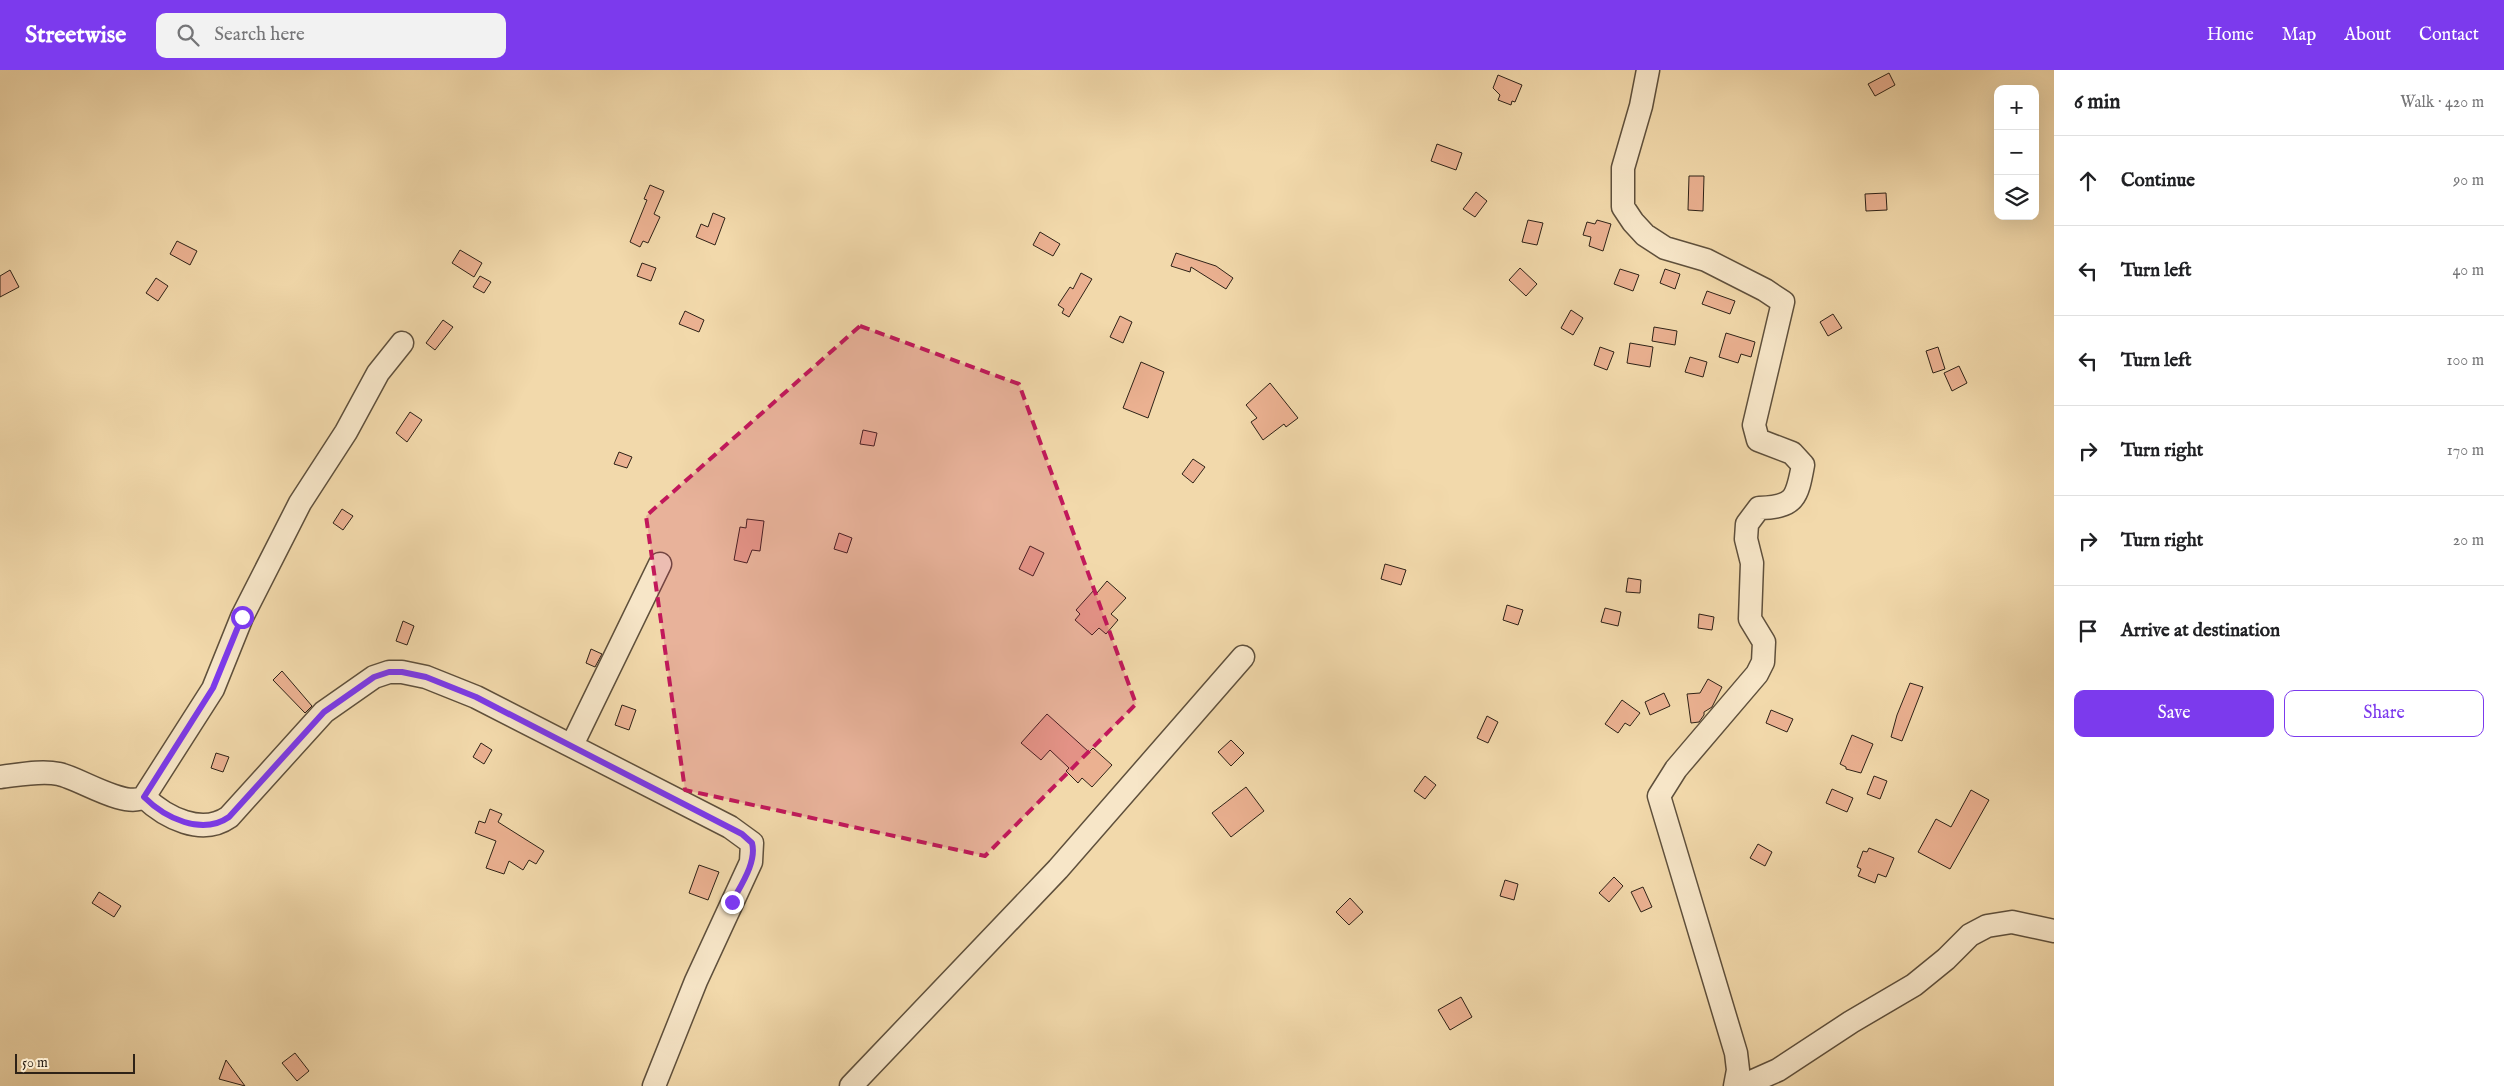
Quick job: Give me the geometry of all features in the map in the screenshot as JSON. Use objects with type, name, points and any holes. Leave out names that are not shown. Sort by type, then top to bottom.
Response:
[{"type":"street","points":[[1648,70],[1642,106],[1623,168],[1623,206],[1632,222],[1645,235],[1665,248],[1706,260],[1765,290],[1783,302],[1754,425],[1758,440],[1792,453],[1803,465],[1798,494],[1781,507],[1759,508],[1747,524],[1746,539],[1752,562],[1750,619],[1764,642],[1763,662],[1757,674],[1676,769],[1659,796],[1736,1053],[1738,1070],[1735,1086]]},
{"type":"street","points":[[0,777],[54,773],[123,798],[138,800],[144,797],[213,688],[242,617],[300,502],[346,432],[378,373],[402,343]]},
{"type":"street","points":[[572,745],[660,564]]},
{"type":"street","points":[[851,1086],[1058,869],[1243,657]]},
{"type":"street","points":[[144,797],[160,810],[193,825],[213,826],[220,823],[229,817],[324,712],[374,677],[389,672],[426,677],[447,684],[572,745],[730,827],[747,838],[753,848],[751,862],[696,981],[654,1086]]},
{"type":"street","points":[[1742,1086],[1778,1070],[1851,1022],[1914,985],[1946,959],[1970,935],[1987,926],[2012,922],[2054,931]]},
{"type":"highlighted area","points":[[860,326],[1019,384],[1136,704],[985,856],[685,790],[646,516]]},
{"type":"building","points":[[1889,73],[1895,85],[1875,96],[1868,84]]},
{"type":"building","points":[[1498,75],[1522,85],[1515,102],[1512,101],[1511,105],[1498,100],[1500,95],[1493,88]]},
{"type":"building","points":[[1437,144],[1462,153],[1456,170],[1431,161]]},
{"type":"building","points":[[1689,176],[1704,176],[1703,211],[1688,210]]},
{"type":"building","points":[[650,185],[664,191],[654,214],[660,217],[648,243],[643,241],[640,247],[630,242],[647,200],[644,199]]},
{"type":"building","points":[[1476,192],[1487,201],[1475,217],[1463,209]]},
{"type":"building","points":[[1886,193],[1887,210],[1866,211],[1865,194]]},
{"type":"building","points":[[713,213],[725,218],[715,245],[696,237],[701,224],[708,227]]},
{"type":"building","points":[[1528,220],[1543,223],[1537,245],[1522,242]]},
{"type":"building","points":[[1597,220],[1611,224],[1603,251],[1589,246],[1591,237],[1583,235],[1587,222],[1595,224]]},
{"type":"building","points":[[1040,232],[1060,244],[1053,256],[1033,245]]},
{"type":"building","points":[[177,241],[197,251],[190,265],[170,254]]},
{"type":"building","points":[[460,250],[482,263],[474,277],[452,263]]},
{"type":"building","points":[[1176,253],[1216,266],[1233,278],[1226,289],[1191,267],[1190,272],[1171,266]]},
{"type":"building","points":[[642,263],[656,268],[651,281],[637,276]]},
{"type":"building","points":[[1520,268],[1537,284],[1526,296],[1509,280]]},
{"type":"building","points":[[1620,269],[1639,275],[1633,291],[1614,284]]},
{"type":"building","points":[[1665,269],[1680,274],[1675,289],[1660,283]]},
{"type":"building","points":[[10,270],[19,287],[0,297],[0,276]]},
{"type":"building","points":[[1081,273],[1092,279],[1069,317],[1062,313],[1064,309],[1058,305],[1070,287],[1073,289]]},
{"type":"building","points":[[480,276],[491,282],[484,293],[473,287]]},
{"type":"building","points":[[156,278],[168,286],[158,301],[146,293]]},
{"type":"building","points":[[1707,291],[1735,301],[1730,314],[1702,304]]},
{"type":"building","points":[[1571,310],[1583,318],[1573,335],[1561,328]]},
{"type":"building","points":[[685,311],[704,320],[699,332],[679,324]]},
{"type":"building","points":[[1833,314],[1842,328],[1828,336],[1820,322]]},
{"type":"building","points":[[1120,316],[1132,322],[1123,343],[1110,337]]},
{"type":"building","points":[[443,320],[453,327],[435,350],[426,343]]},
{"type":"building","points":[[1654,327],[1677,331],[1675,345],[1652,341]]},
{"type":"building","points":[[1726,333],[1755,342],[1751,357],[1741,354],[1738,363],[1719,357]]},
{"type":"building","points":[[1630,343],[1653,347],[1650,367],[1627,363]]},
{"type":"building","points":[[1600,347],[1614,352],[1607,370],[1594,365]]},
{"type":"building","points":[[1938,347],[1945,369],[1933,373],[1926,351]]},
{"type":"building","points":[[1690,357],[1707,362],[1703,377],[1685,372]]},
{"type":"building","points":[[1141,362],[1164,372],[1148,418],[1123,408]]},
{"type":"building","points":[[1959,366],[1967,383],[1952,391],[1944,373]]},
{"type":"building","points":[[1270,383],[1298,418],[1286,427],[1284,424],[1263,440],[1251,422],[1257,418],[1246,405]]},
{"type":"building","points":[[410,412],[422,420],[407,442],[396,433]]},
{"type":"building","points":[[863,430],[877,433],[874,446],[860,444]]},
{"type":"building","points":[[619,452],[632,457],[627,468],[614,464]]},
{"type":"building","points":[[1193,459],[1205,467],[1193,483],[1182,474]]},
{"type":"building","points":[[342,509],[353,516],[343,530],[333,523]]},
{"type":"building","points":[[747,519],[764,521],[760,551],[752,550],[747,563],[734,560],[740,527],[746,528]]},
{"type":"building","points":[[839,533],[852,538],[847,553],[834,549]]},
{"type":"building","points":[[1030,546],[1044,553],[1033,576],[1019,569]]},
{"type":"building","points":[[1385,564],[1406,570],[1401,585],[1381,579]]},
{"type":"building","points":[[1628,578],[1641,580],[1640,593],[1626,592]]},
{"type":"building","points":[[1107,581],[1126,598],[1111,614],[1118,620],[1106,634],[1099,628],[1092,635],[1075,620],[1080,614],[1076,610],[1094,590],[1097,593]]},
{"type":"building","points":[[1507,605],[1523,610],[1518,625],[1503,620]]},
{"type":"building","points":[[1605,608],[1621,612],[1618,626],[1601,622]]},
{"type":"building","points":[[1699,614],[1714,617],[1712,630],[1698,628]]},
{"type":"building","points":[[403,621],[414,626],[407,645],[396,641]]},
{"type":"building","points":[[591,649],[602,654],[595,667],[586,663]]},
{"type":"building","points":[[282,671],[312,706],[305,713],[273,680]]},
{"type":"building","points":[[1708,679],[1722,687],[1712,707],[1704,712],[1699,722],[1691,723],[1687,694],[1700,693]]},
{"type":"building","points":[[1910,683],[1923,687],[1902,741],[1891,737],[1897,715]]},
{"type":"building","points":[[1664,693],[1670,706],[1650,715],[1645,702]]},
{"type":"building","points":[[1622,700],[1640,713],[1630,726],[1625,723],[1618,733],[1605,724]]},
{"type":"building","points":[[622,705],[636,710],[629,730],[615,725]]},
{"type":"building","points":[[1771,710],[1793,719],[1787,732],[1766,723]]},
{"type":"building","points":[[1047,714],[1089,752],[1093,748],[1112,765],[1092,787],[1082,778],[1078,783],[1066,771],[1069,768],[1050,750],[1041,760],[1021,743]]},
{"type":"building","points":[[1487,716],[1498,722],[1488,743],[1477,738]]},
{"type":"building","points":[[1852,735],[1873,744],[1861,773],[1846,769],[1846,767],[1840,764]]},
{"type":"building","points":[[1231,740],[1244,753],[1231,766],[1218,752]]},
{"type":"building","points":[[481,743],[492,750],[484,764],[473,757]]},
{"type":"building","points":[[216,753],[229,757],[223,772],[211,768]]},
{"type":"building","points":[[1425,776],[1436,785],[1425,799],[1414,791]]},
{"type":"building","points":[[1874,776],[1887,781],[1880,799],[1867,794]]},
{"type":"building","points":[[1246,787],[1264,811],[1231,837],[1212,813]]},
{"type":"building","points":[[1832,789],[1853,798],[1847,812],[1826,803]]},
{"type":"building","points":[[1971,790],[1989,800],[1950,869],[1918,852],[1936,819],[1951,827]]},
{"type":"building","points":[[490,809],[502,814],[498,822],[544,851],[536,864],[529,860],[523,870],[509,861],[504,874],[486,868],[496,841],[475,833],[479,821],[485,823]]},
{"type":"building","points":[[1758,844],[1772,852],[1765,866],[1750,858]]},
{"type":"building","points":[[1869,848],[1894,858],[1886,877],[1878,874],[1875,883],[1858,876],[1861,869],[1857,867],[1863,851],[1867,852]]},
{"type":"building","points":[[699,865],[719,872],[708,900],[689,893]]},
{"type":"building","points":[[1614,877],[1623,886],[1609,902],[1599,893]]},
{"type":"building","points":[[1505,880],[1518,884],[1514,900],[1500,896]]},
{"type":"building","points":[[1643,887],[1652,907],[1641,912],[1631,892]]},
{"type":"building","points":[[99,892],[121,906],[114,917],[92,903]]},
{"type":"building","points":[[1350,898],[1363,912],[1349,925],[1336,912]]},
{"type":"building","points":[[1461,997],[1472,1017],[1450,1030],[1438,1010]]},
{"type":"building","points":[[295,1053],[309,1071],[297,1081],[282,1063]]},
{"type":"building","points":[[226,1060],[245,1086],[219,1079]]},
{"type":"route","points":[[242,617],[213,688],[144,797],[160,810],[193,825],[213,826],[220,823],[229,817],[324,712],[374,677],[389,672],[402,672],[447,684],[476,697],[742,834],[752,843],[753,854],[742,883],[732,902]]}]
